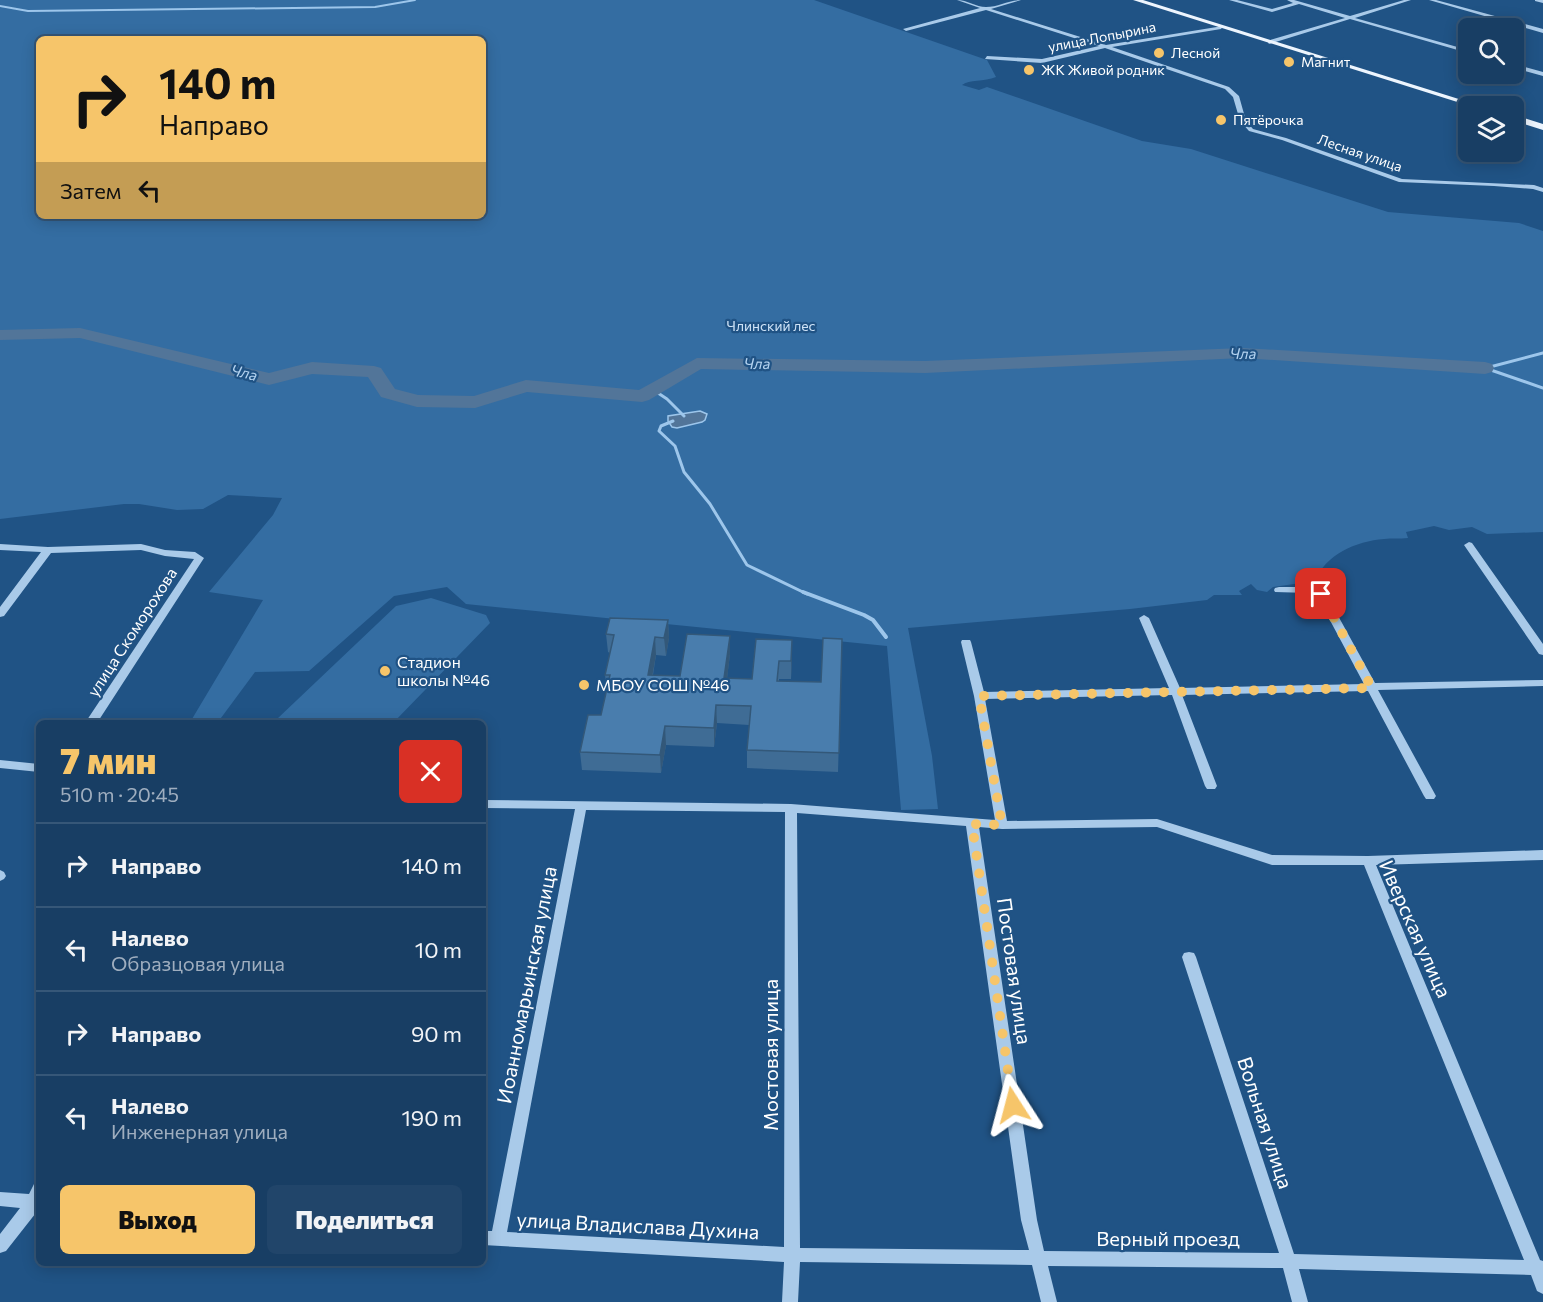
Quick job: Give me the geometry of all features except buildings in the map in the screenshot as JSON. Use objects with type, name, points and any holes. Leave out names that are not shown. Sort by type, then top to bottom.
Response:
[{"type":"main road","points":[[1136,0],[1458,100]]},
{"type":"main road","points":[[1524,121],[1543,127]]},
{"type":"street","name":"Лесная улица","points":[[959,0],[1107,46],[1227,88],[1236,96],[1243,122],[1251,130],[1284,139],[1401,181],[1494,184],[1534,187],[1543,190]]},
{"type":"street","points":[[906,29],[1019,0]]},
{"type":"street","points":[[1231,0],[1272,11],[1310,0]]},
{"type":"street","points":[[1289,0],[1458,49]]},
{"type":"street","points":[[1269,42],[1409,0]]},
{"type":"street","points":[[1431,0],[1543,31]]},
{"type":"street","points":[[1537,0],[1543,2]]},
{"type":"street","name":"улица Лопырина","points":[[987,58],[1042,61],[1107,46],[1221,27]]},
{"type":"street","points":[[1524,69],[1543,74]]},
{"type":"street","points":[[1469,545],[1543,652]]},
{"type":"street","points":[[0,547],[48,550]]},
{"type":"street","name":"улица Скоморохова","points":[[48,550],[141,547],[165,553],[195,555],[199,558],[93,720]]},
{"type":"street","points":[[0,614],[48,550]]},
{"type":"street","points":[[1279,590],[1310,591],[1321,594],[1430,796]]},
{"type":"street","points":[[1144,618],[1176,692],[1211,786]]},
{"type":"street","points":[[966,642],[979,696],[1002,825]]},
{"type":"street","points":[[979,696],[1543,683]]},
{"type":"street","points":[[0,764],[36,768]]},
{"type":"street","name":"Иверская улица","points":[[486,804],[791,808],[1002,825],[1157,823],[1272,860],[1368,861],[1539,1268],[1543,1287]]},
{"type":"street","name":"Иоанномарьинская улица","points":[[490,1239],[581,807]]},
{"type":"street","name":"Мостовая улица","points":[[790,1302],[792,1255],[791,808]]},
{"type":"street","name":"Постовая улица","points":[[972,824],[1029,1220],[1049,1302]]},
{"type":"street","points":[[1368,861],[1543,855]]},
{"type":"street","name":"Вольная улица","points":[[1189,957],[1289,1261],[1300,1302]]},
{"type":"street","points":[[0,1199],[36,1198]]},
{"type":"street","points":[[0,1246],[36,1199]]},
{"type":"street","name":"улица Владислава Духина","points":[[490,1239],[792,1255]]},
{"type":"street","name":"Верный проезд","points":[[792,1255],[1289,1261],[1539,1268]]},
{"type":"green space","name":"Члинский лес","points":[[0,0],[814,0],[987,60],[996,77],[962,85],[979,90],[987,87],[1142,141],[1191,149],[1388,212],[1519,223],[1543,231],[1543,532],[1487,534],[1472,527],[1449,530],[1434,526],[1406,532],[1408,538],[1373,540],[1352,546],[1326,564],[1315,581],[1273,587],[1267,592],[1257,590],[1251,584],[1239,591],[1242,595],[1214,595],[1207,600],[908,628],[932,756],[938,809],[901,810],[887,646],[466,604],[447,587],[394,596],[309,671],[255,672],[219,720],[192,719],[263,600],[209,592],[273,515],[282,498],[228,495],[203,509],[177,510],[124,504],[0,519]]},
{"type":"green space","name":"Стадион школы №46","points":[[431,598],[486,615],[490,623],[396,720],[277,720],[277,719],[396,606]]},
{"type":"shaded area","points":[[700,411],[707,414],[702,422],[677,428],[672,427],[668,421],[668,416]]},
{"type":"waterway","points":[[0,6],[28,11],[375,7],[415,0]]},
{"type":"waterway","name":"Чла","points":[[0,335],[80,333],[269,379],[312,368],[374,372],[388,393],[417,401],[475,402],[526,386],[642,396],[697,363],[925,367],[1242,353],[1485,368]]},
{"type":"waterway","name":"Чла","points":[[1486,368],[1543,353]]},
{"type":"waterway","points":[[1485,368],[1543,388]]},
{"type":"waterway","points":[[652,389],[667,399],[684,416]]},
{"type":"waterway","points":[[673,421],[661,426],[659,431],[675,446],[684,472],[710,504],[747,565],[807,594]]},
{"type":"waterway","points":[[803,592],[864,615],[873,620],[886,637]]},
{"type":"place","name":"Лесной","points":[[1159,53]]},
{"type":"place","name":"Магнит","points":[[1289,62]]},
{"type":"place","name":"ЖК Живой родник","points":[[1029,70]]},
{"type":"place","name":"Пятёрочка","points":[[1221,120]]},
{"type":"place","name":"Стадион школы №46","points":[[385,671]]},
{"type":"place","name":"МБОУ СОШ №46","points":[[584,685]]},
{"type":"route","points":[[1013,1105],[972,824],[1002,825],[979,696],[1372,688],[1321,594]]}]
